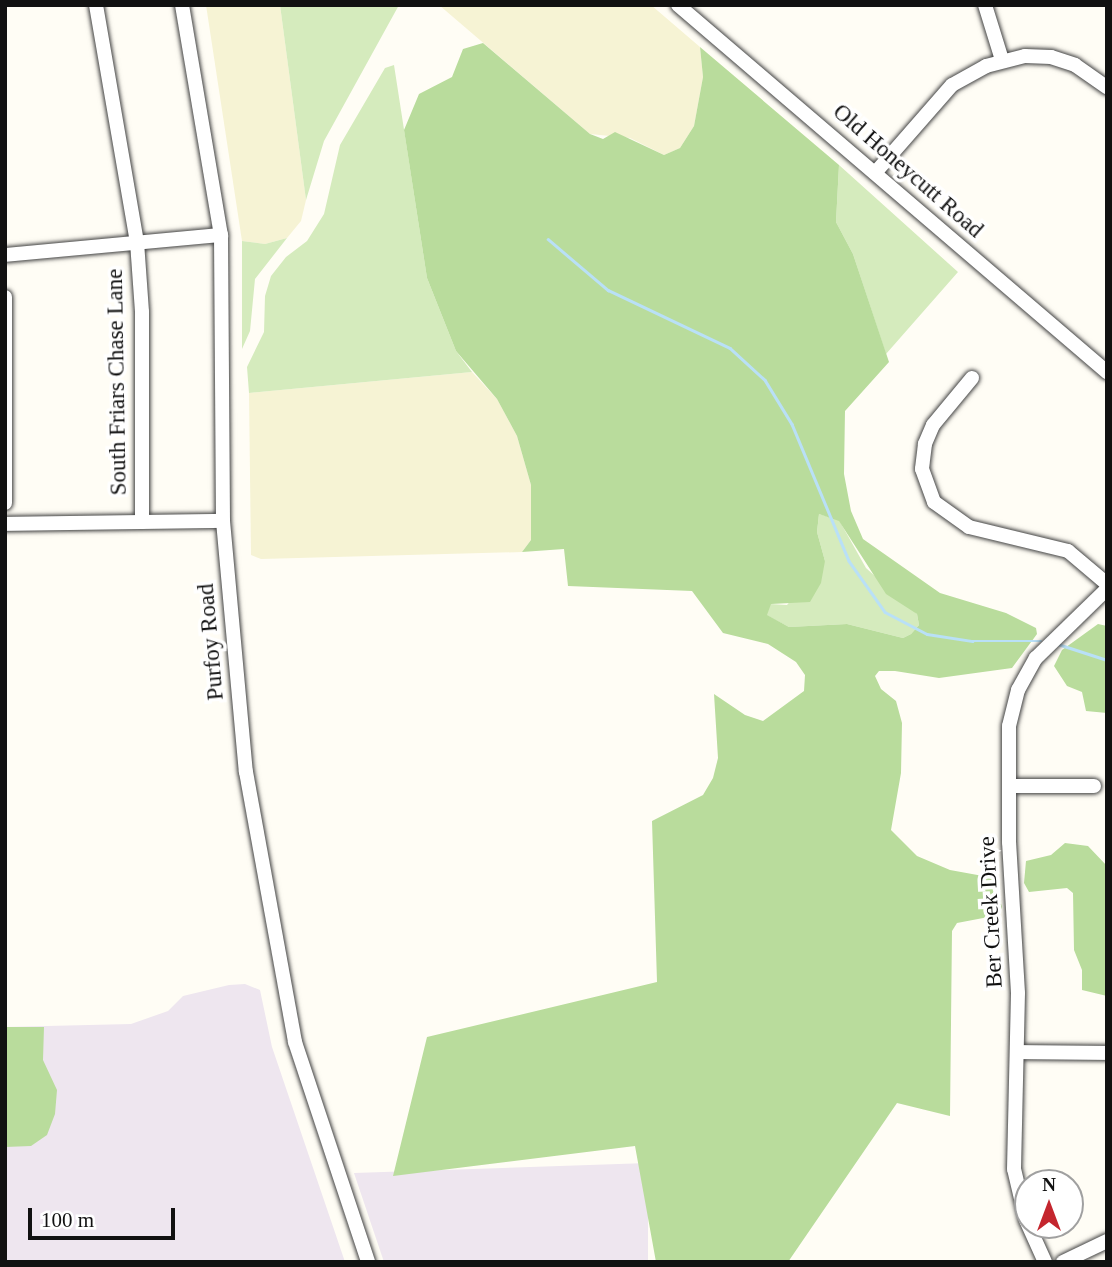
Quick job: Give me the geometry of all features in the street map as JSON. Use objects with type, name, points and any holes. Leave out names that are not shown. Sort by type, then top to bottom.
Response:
[{"type":"street","name":"South Friars Chase Lane","points":[[96,5],[137,242],[142,312],[142,522]]},
{"type":"street","name":"Purfoy Road","points":[[182,5],[221,235],[226,368],[223,521],[246,772],[286,1007],[304,1074],[368,1262]]},
{"type":"street","name":"Old Honeycutt Road","points":[[678,5],[1107,372]]},
{"type":"street","points":[[985,5],[1002,60]]},
{"type":"street","points":[[875,173],[952,85],[1002,60],[1041,56],[1063,59],[1107,87]]},
{"type":"street","points":[[5,255],[221,235]]},
{"type":"street","points":[[5,298],[5,503]]},
{"type":"street","points":[[972,378],[933,425],[925,443],[922,469],[934,502],[969,527],[1068,551],[1107,584]]},
{"type":"street","points":[[5,524],[223,521]]},
{"type":"street","name":"Ber Creek Drive","points":[[1045,1262],[1016,1189],[1018,1052],[1009,726],[1023,678],[1044,648],[1107,589]]},
{"type":"street","points":[[1009,786],[1094,786]]},
{"type":"street","points":[[1018,1052],[1107,1053]]},
{"type":"street","points":[[1063,1262],[1107,1241]]},
{"type":"shaded area","points":[[206,5],[280,5],[306,200],[301,221],[287,238],[265,244],[242,241]]},
{"type":"shaded area","points":[[439,5],[651,5],[700,47],[703,77],[694,126],[680,148],[664,155],[630,138],[590,134]]},
{"type":"shaded area","points":[[472,372],[497,399],[517,436],[531,485],[531,540],[522,552],[261,559],[251,555],[249,393]]},
{"type":"shaded area","points":[[245,984],[260,990],[272,1047],[345,1262],[5,1262],[5,1027],[131,1024],[168,1011],[183,996]]},
{"type":"shaded area","points":[[648,1163],[648,1262],[384,1262],[354,1173]]},
{"type":"green space","points":[[280,5],[399,5],[324,141],[306,200]]},
{"type":"green space","points":[[483,43],[590,134],[603,139],[615,132],[664,155],[680,148],[694,126],[703,77],[700,47],[839,165],[836,222],[853,254],[889,362],[845,411],[844,474],[851,511],[863,539],[940,593],[1006,613],[1036,628],[1037,634],[1012,668],[939,678],[895,671],[879,671],[875,676],[881,689],[896,701],[902,723],[901,773],[891,830],[917,856],[950,870],[994,878],[1002,907],[999,915],[957,923],[952,931],[950,1116],[897,1103],[788,1262],[656,1262],[635,1146],[393,1176],[427,1037],[657,982],[652,821],[703,795],[713,778],[718,758],[714,694],[745,715],[763,721],[804,691],[805,675],[796,662],[768,644],[723,633],[692,591],[568,586],[564,549],[522,552],[531,540],[531,485],[517,436],[497,399],[456,351],[427,278],[404,130],[419,94],[452,77],[463,49]],"holes":[[[819,514],[839,521],[886,594],[917,614],[919,625],[911,634],[903,638],[847,624],[789,627],[767,615],[771,604],[810,602],[821,583],[825,561],[817,532]]]},
{"type":"green space","points":[[394,65],[427,278],[456,351],[472,372],[249,393],[247,367],[264,332],[265,296],[271,276],[286,257],[307,241],[324,214],[340,145],[385,68]]},
{"type":"green space","points":[[839,165],[958,272],[886,354],[853,254],[836,222]]},
{"type":"green space","points":[[287,238],[255,279],[250,331],[242,349],[242,241],[265,244]]},
{"type":"green space","points":[[819,514],[839,520],[866,568],[917,614],[919,625],[911,634],[903,638],[847,624],[789,627],[766,615],[770,604],[787,605],[825,561],[817,532]]},
{"type":"green space","points":[[1098,624],[1107,626],[1107,713],[1086,711],[1082,692],[1067,686],[1054,666],[1062,650]]},
{"type":"green space","points":[[1065,843],[1088,846],[1107,866],[1107,996],[1082,990],[1082,970],[1074,950],[1073,893],[1067,888],[1029,892],[1024,883],[1026,861],[1051,855]]},
{"type":"green space","points":[[5,1027],[44,1027],[43,1060],[57,1090],[55,1114],[47,1135],[31,1146],[5,1147]]},
{"type":"waterway","points":[[548,239],[608,290],[730,348],[765,380],[792,424],[849,561],[885,612],[927,634],[972,641],[1041,641]]},
{"type":"waterway","points":[[1058,644],[1107,660]]}]
